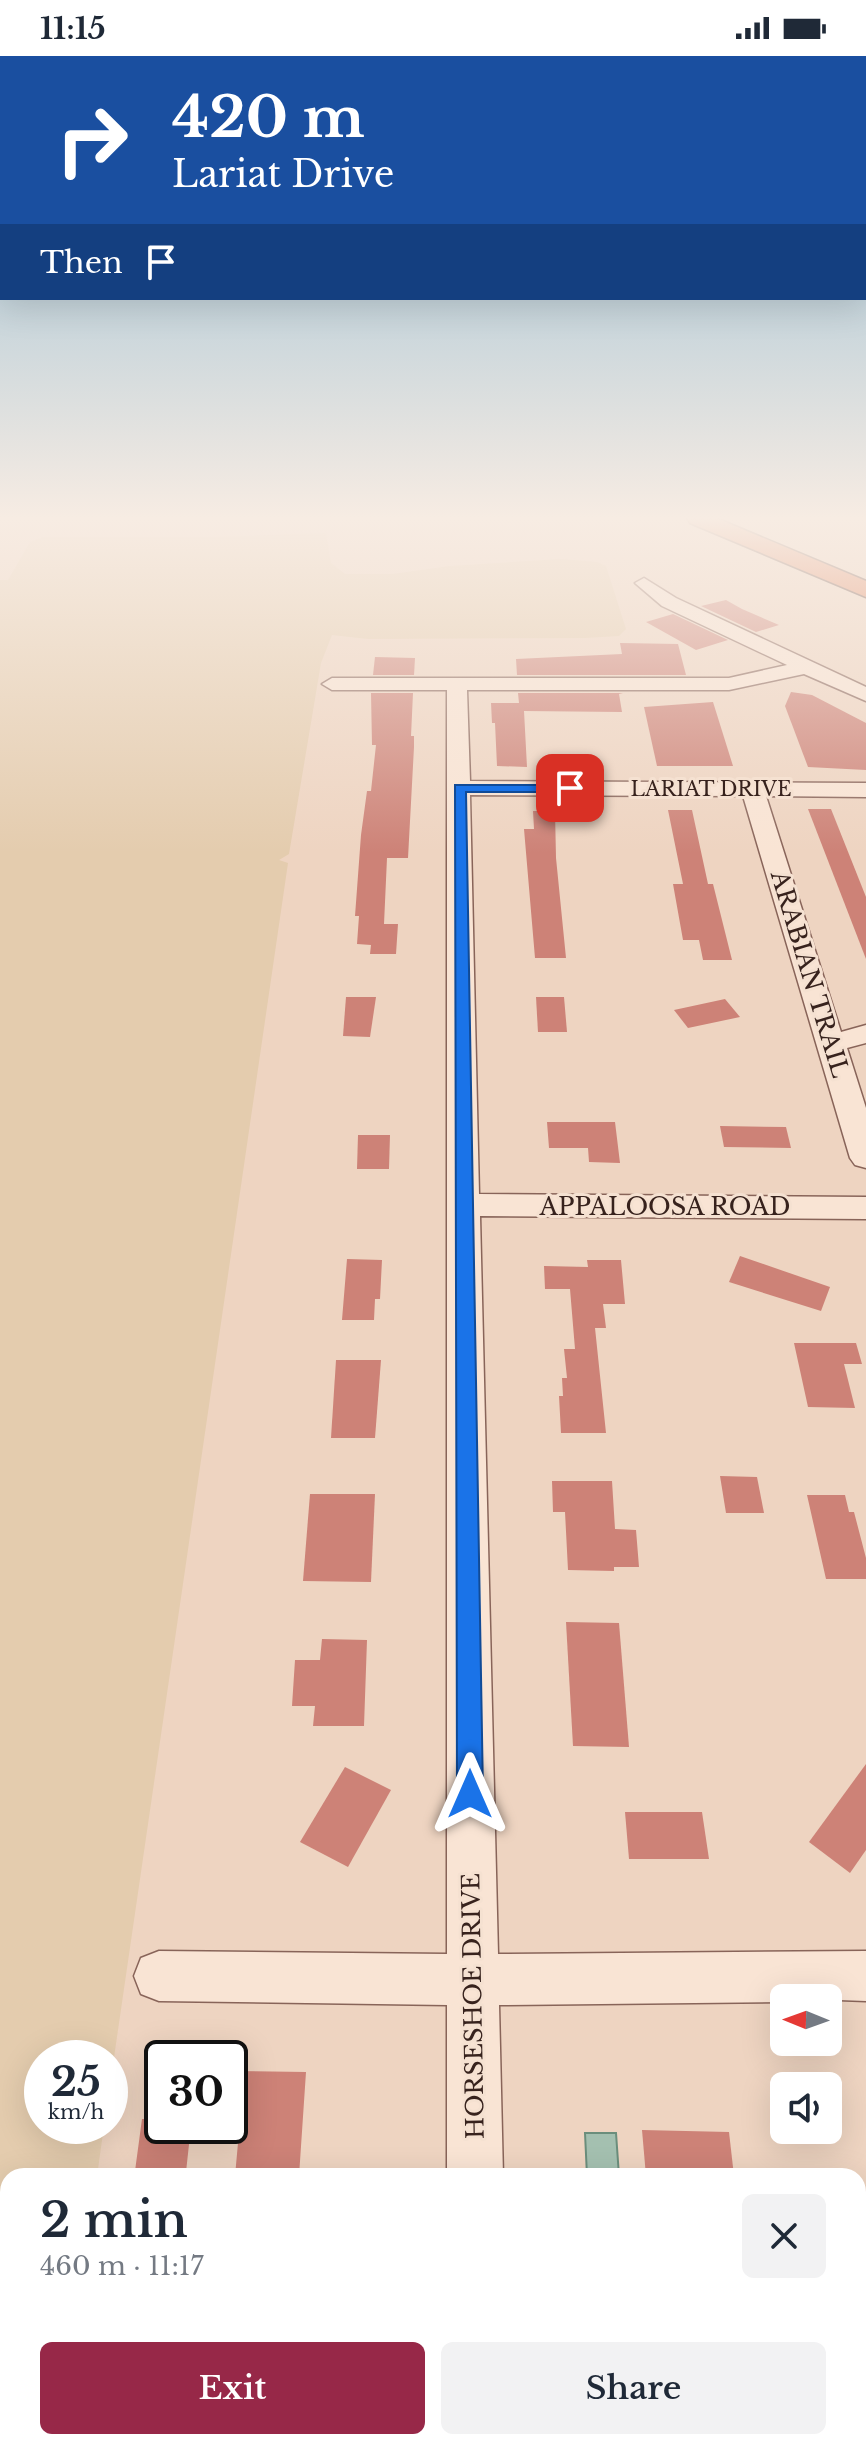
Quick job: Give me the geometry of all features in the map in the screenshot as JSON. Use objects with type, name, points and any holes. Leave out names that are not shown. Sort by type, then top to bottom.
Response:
[{"type":"street","points":[[728,630],[866,695]]},
{"type":"street","points":[[332,684],[729,684],[807,667]]},
{"type":"street","name":"HORSESHOE DRIVE","points":[[457,684],[475,2168]]},
{"type":"street","name":"LARIAT DRIVE","points":[[459,788],[866,790]]},
{"type":"street","name":"ARABIAN TRAIL","points":[[752,789],[833,1043],[866,1158]]},
{"type":"street","points":[[833,1043],[866,1034]]},
{"type":"street","name":"APPALOOSA ROAD","points":[[464,1205],[866,1208]]},
{"type":"street","points":[[159,1976],[472,1980],[866,1976]]},
{"type":"shaded area","points":[[0,630],[625,630],[619,636],[585,638],[368,639],[332,635],[321,663],[289,854],[279,860],[288,863],[117,2040],[24,2040],[24,2144],[101,2144],[98,2168],[0,2168]]},
{"type":"shaded area","points":[[585,2133],[616,2133],[618,2168],[587,2168]]},
{"type":"building","points":[[660,630],[706,630],[728,640],[696,650]]},
{"type":"building","points":[[620,643],[678,644],[686,675],[517,675],[516,659],[622,654]]},
{"type":"building","points":[[375,657],[415,658],[414,675],[373,675]]},
{"type":"building","points":[[791,692],[812,695],[866,723],[866,770],[808,767],[785,706]]},
{"type":"building","points":[[371,693],[413,693],[411,736],[414,736],[414,747],[408,858],[387,858],[384,924],[398,924],[396,954],[370,954],[371,945],[357,944],[359,916],[355,916],[361,835],[367,791],[371,791],[376,745],[372,745]]},
{"type":"building","points":[[518,693],[623,693],[619,694],[622,712],[524,711],[527,767],[497,766],[491,703],[519,703]]},
{"type":"building","points":[[713,702],[733,766],[657,766],[644,707]]},
{"type":"building","points":[[808,809],[831,809],[866,897],[866,959]]},
{"type":"building","points":[[668,810],[692,810],[708,884],[713,884],[732,960],[703,960],[699,940],[683,940],[673,884],[683,884]]},
{"type":"building","points":[[533,811],[555,811],[556,858],[566,958],[535,958],[524,829],[534,829]]},
{"type":"building","points":[[346,997],[376,997],[370,1037],[343,1036]]},
{"type":"building","points":[[536,997],[564,997],[567,1032],[538,1032]]},
{"type":"building","points":[[725,999],[740,1017],[688,1028],[674,1010]]},
{"type":"building","points":[[547,1122],[615,1122],[620,1163],[589,1162],[588,1148],[549,1148]]},
{"type":"building","points":[[720,1126],[786,1127],[791,1148],[724,1147]]},
{"type":"building","points":[[358,1135],[390,1135],[389,1169],[357,1169]]},
{"type":"building","points":[[740,1256],[830,1287],[821,1311],[729,1282]]},
{"type":"building","points":[[347,1259],[382,1260],[380,1299],[375,1299],[374,1320],[342,1320]]},
{"type":"building","points":[[587,1260],[621,1260],[625,1304],[603,1304],[606,1328],[595,1328],[606,1433],[561,1433],[559,1396],[563,1396],[562,1378],[567,1378],[564,1349],[575,1349],[570,1289],[545,1289],[544,1266],[588,1267]]},
{"type":"building","points":[[794,1343],[856,1343],[862,1364],[844,1364],[855,1408],[808,1407]]},
{"type":"building","points":[[336,1360],[381,1360],[375,1438],[331,1438]]},
{"type":"building","points":[[720,1476],[757,1477],[764,1513],[726,1513]]},
{"type":"building","points":[[552,1481],[612,1481],[615,1529],[636,1530],[639,1567],[614,1567],[614,1571],[568,1570],[565,1512],[553,1512]]},
{"type":"building","points":[[310,1494],[375,1494],[371,1582],[303,1581]]},
{"type":"building","points":[[807,1495],[845,1495],[849,1512],[854,1512],[866,1558],[866,1579],[826,1579]]},
{"type":"building","points":[[566,1622],[619,1623],[629,1747],[573,1746]]},
{"type":"building","points":[[322,1639],[367,1640],[364,1726],[313,1726],[315,1706],[292,1706],[295,1660],[320,1660]]},
{"type":"building","points":[[866,1764],[866,1850],[850,1873],[809,1842]]},
{"type":"building","points":[[345,1767],[391,1790],[348,1867],[300,1842]]},
{"type":"building","points":[[625,1812],[702,1812],[709,1859],[629,1859]]},
{"type":"building","points":[[248,2071],[306,2072],[300,2168],[236,2168],[238,2144],[248,2144]]},
{"type":"building","points":[[142,2119],[144,2144],[189,2144],[186,2168],[135,2168]]},
{"type":"building","points":[[642,2130],[729,2132],[733,2168],[645,2168]]},
{"type":"route","points":[[470,1794],[459,788],[570,788]]}]
